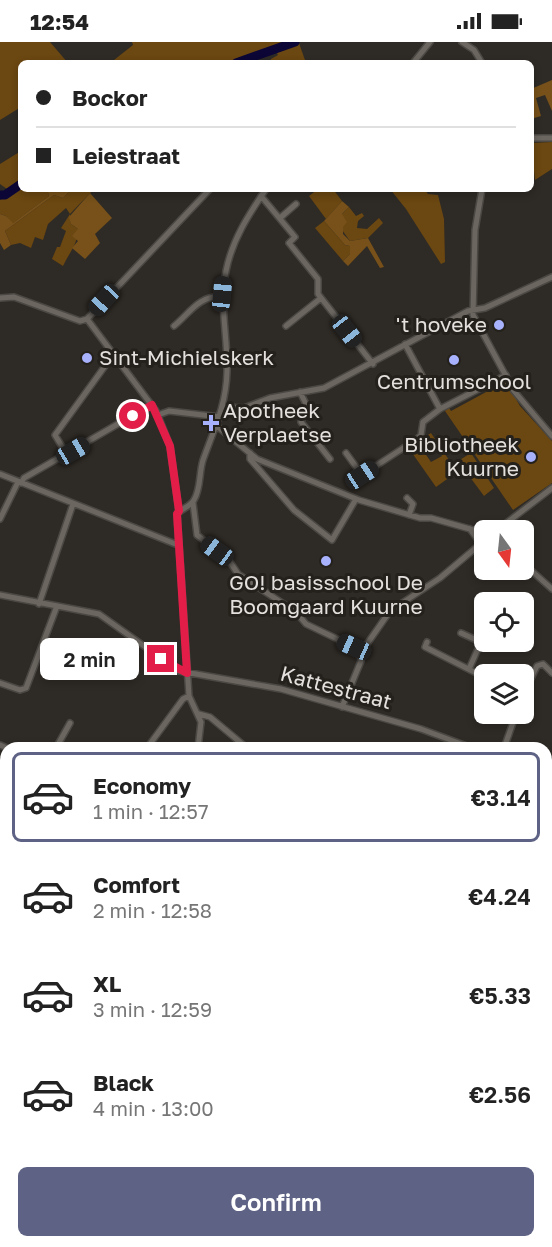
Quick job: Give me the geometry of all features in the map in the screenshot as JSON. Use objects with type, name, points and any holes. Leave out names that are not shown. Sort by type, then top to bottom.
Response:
[{"type":"street","points":[[415,60],[430,42]]},
{"type":"street","points":[[462,42],[474,50],[480,60]]},
{"type":"street","points":[[534,138],[552,138]]},
{"type":"street","points":[[87,322],[207,192]]},
{"type":"street","points":[[264,192],[245,221],[231,253],[222,297],[227,372],[218,427],[203,462],[193,502],[196,534],[228,559],[238,574],[296,612],[306,624],[354,647],[360,654],[361,661],[342,707]]},
{"type":"street","points":[[481,192],[475,230],[473,315],[514,391],[552,436]]},
{"type":"street","points":[[261,196],[295,237],[289,243],[318,279],[318,294],[373,364]]},
{"type":"street","points":[[280,218],[296,204]]},
{"type":"street","points":[[223,407],[244,408],[270,398],[324,388],[474,310],[485,308],[552,277]]},
{"type":"street","points":[[0,297],[14,297],[87,322],[158,415],[172,459],[179,511],[177,514],[178,545],[187,673],[189,696],[199,714],[198,742]]},
{"type":"street","points":[[174,326],[202,300],[222,297]]},
{"type":"street","points":[[286,326],[321,298]]},
{"type":"street","points":[[405,344],[440,409]]},
{"type":"street","points":[[67,454],[56,435],[113,355]]},
{"type":"street","points":[[346,453],[362,475],[417,439],[421,435],[423,422],[440,409],[506,375]]},
{"type":"street","points":[[300,392],[307,406],[301,422],[330,459]]},
{"type":"street","points":[[0,519],[24,478],[152,405]]},
{"type":"street","points":[[158,415],[169,411],[220,417]]},
{"type":"street","points":[[218,427],[266,463],[356,499],[409,515],[474,530]]},
{"type":"street","points":[[250,453],[250,459],[294,510],[332,540],[356,499]]},
{"type":"street","points":[[0,474],[178,545]]},
{"type":"street","points":[[510,520],[552,488]]},
{"type":"street","points":[[407,498],[413,504],[409,515]]},
{"type":"street","points":[[179,511],[193,502]]},
{"type":"street","points":[[39,603],[73,504]]},
{"type":"street","points":[[470,529],[474,533]]},
{"type":"street","points":[[360,654],[390,611],[440,578],[474,550]]},
{"type":"street","points":[[534,573],[552,589]]},
{"type":"street","points":[[0,595],[88,611],[106,618],[142,646],[187,673]]},
{"type":"street","points":[[0,683],[20,690],[26,688],[57,606]]},
{"type":"street","points":[[461,633],[474,639]]},
{"type":"street","points":[[421,653],[426,644],[474,672]]},
{"type":"street","points":[[469,669],[477,652]]},
{"type":"street","points":[[534,672],[537,666],[543,664],[552,673]]},
{"type":"street","name":"Kattestraat","points":[[187,673],[244,681],[421,729],[453,741]]},
{"type":"street","points":[[151,742],[183,699],[189,696]]},
{"type":"street","points":[[199,714],[210,717],[240,742]]},
{"type":"street","points":[[59,742],[70,723]]},
{"type":"street","points":[[506,742],[512,724]]},
{"type":"shaded area","points":[[0,42],[50,42],[65,60],[18,60],[18,109],[0,120]]},
{"type":"shaded area","points":[[132,42],[287,42],[236,60],[114,60],[133,45]]},
{"type":"shaded area","points":[[299,43],[305,60],[271,60],[278,55],[276,51]]},
{"type":"shaded area","points":[[552,80],[552,111],[545,95],[536,98],[541,116],[534,118],[534,88]]},
{"type":"shaded area","points":[[552,142],[552,169],[535,180],[534,171],[534,143]]},
{"type":"shaded area","points":[[18,153],[18,181],[7,189],[0,184],[0,164]]},
{"type":"shaded area","points":[[18,191],[48,192],[49,196],[12,224],[6,216],[0,214],[0,200]]},
{"type":"shaded area","points":[[48,192],[69,192],[63,198],[54,195],[5,231],[11,245],[4,250],[0,243],[0,214],[13,223],[49,196]]},
{"type":"shaded area","points":[[69,192],[91,192],[70,214],[66,208],[48,224],[43,240],[35,237],[31,248],[20,243],[11,245],[5,231],[54,195],[63,198]]},
{"type":"shaded area","points":[[314,192],[335,192],[342,201],[326,219],[309,196]]},
{"type":"shaded area","points":[[392,192],[426,192],[438,195],[444,219],[445,262],[441,264]]},
{"type":"shaded area","points":[[90,193],[112,218],[95,234],[100,243],[85,259],[72,248],[78,241],[72,236],[78,229],[71,224],[69,217]]},
{"type":"shaded area","points":[[342,201],[349,207],[342,214],[347,222],[343,227],[343,234],[350,241],[368,238],[384,267],[380,268],[367,246],[348,266],[343,261],[350,254],[350,246],[345,245],[324,221]]},
{"type":"shaded area","points":[[349,207],[356,216],[362,213],[364,216],[358,221],[357,228],[367,229],[379,218],[383,223],[368,238],[350,241],[342,230],[342,214]]},
{"type":"shaded area","points":[[70,214],[71,224],[78,229],[78,234],[63,266],[52,259],[66,231],[61,228]]},
{"type":"shaded area","points":[[324,221],[345,245],[350,246],[350,254],[343,261],[315,228]]},
{"type":"shaded area","points":[[499,380],[506,381],[520,406],[552,441],[552,483],[513,510],[445,411],[448,406],[451,411],[501,384]]},
{"type":"shaded area","points":[[431,433],[457,472],[436,487],[410,450],[418,443],[431,462],[442,456],[428,435]]},
{"type":"shaded area","points":[[471,453],[494,488],[484,496],[458,461]]},
{"type":"waterway","points":[[244,60],[295,42]]},
{"type":"waterway","points":[[0,195],[5,195],[18,186]]},
{"type":"place","name":"'t hoveke","points":[[499,325]]},
{"type":"place","name":"Sint-Michielskerk","points":[[87,358]]},
{"type":"place","name":"Centrumschool","points":[[454,360]]},
{"type":"place","name":"Apotheek Verplaetse","points":[[211,423]]},
{"type":"place","name":"Bibliotheek Kuurne","points":[[531,457]]},
{"type":"place","name":"GO! basisschool De Boomgaard Kuurne","points":[[326,561]]},
{"type":"route","points":[[133,416],[152,405],[156,411],[170,446],[179,511],[177,514],[178,545],[187,673],[179,671],[161,659]]}]
